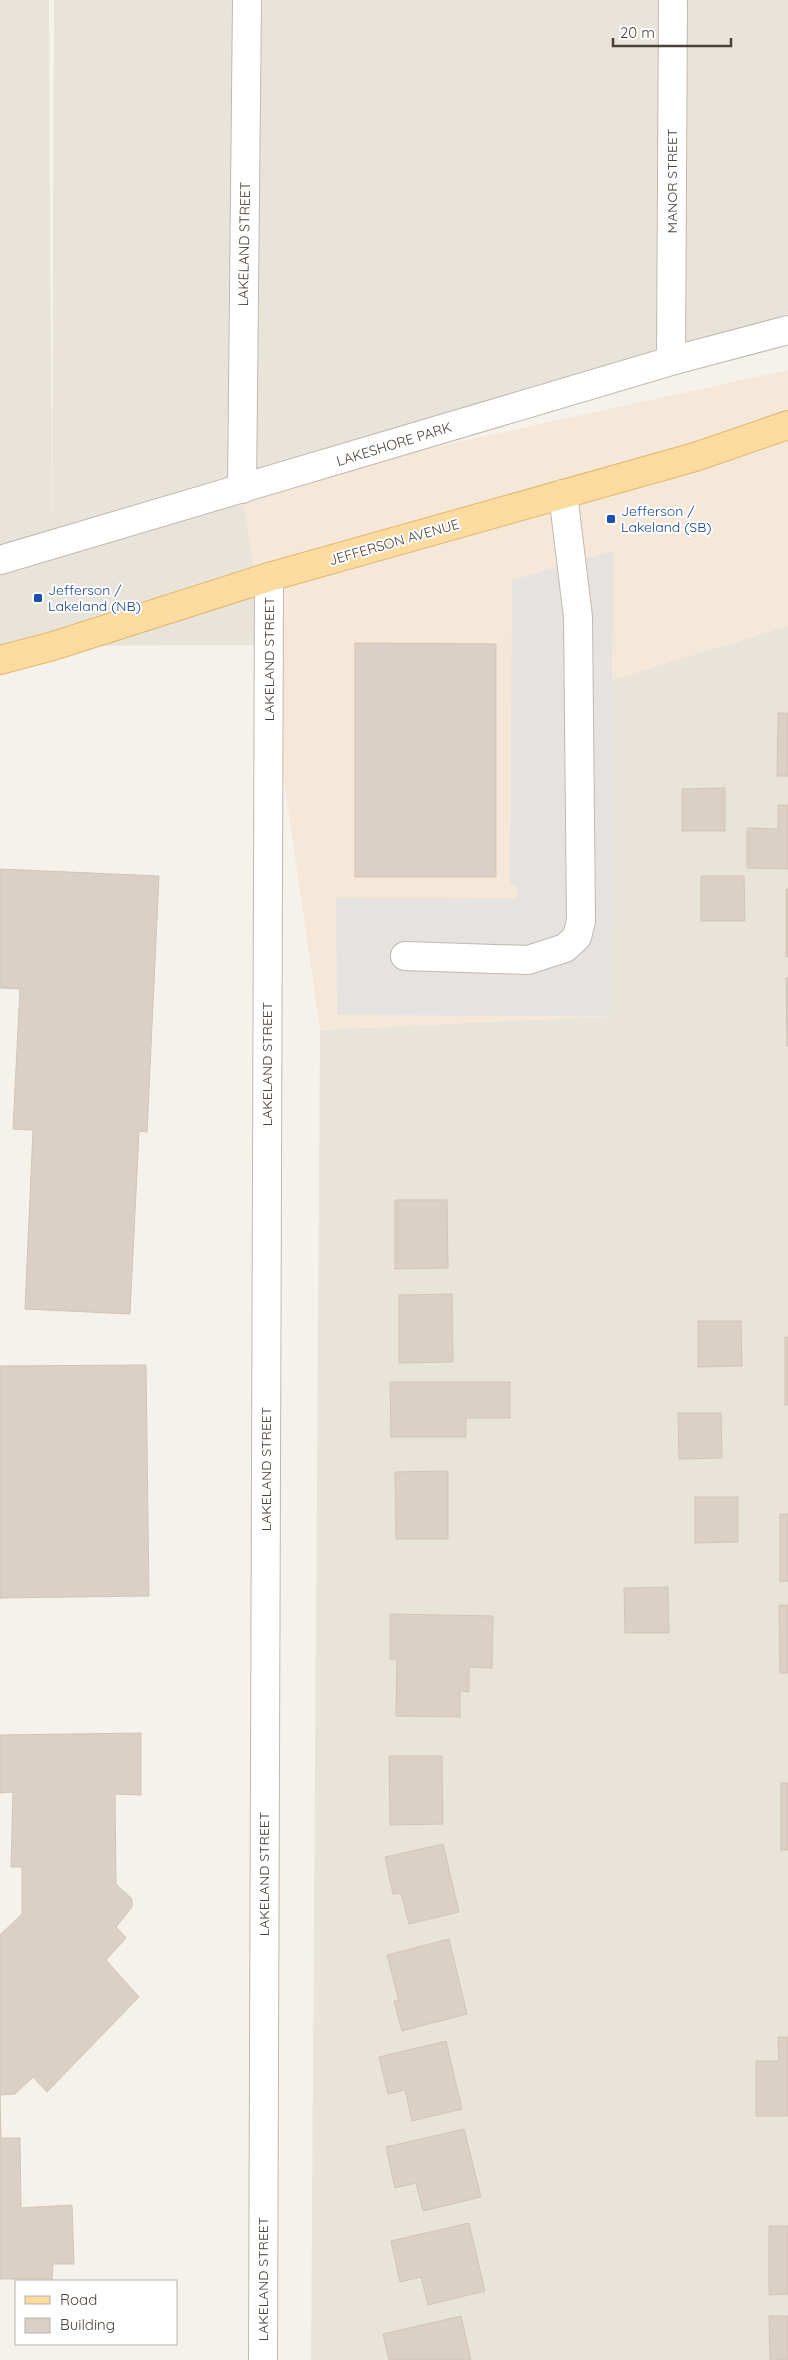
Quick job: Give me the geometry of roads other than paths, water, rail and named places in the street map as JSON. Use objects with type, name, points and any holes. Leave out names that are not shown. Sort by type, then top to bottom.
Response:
[{"type":"main road","name":"JEFFERSON AVENUE","points":[[0,660],[53,646],[269,577],[695,456],[788,425]]},
{"type":"street","name":"LAKELAND STREET","points":[[242,489],[247,0]]},
{"type":"street","name":"MANOR STREET","points":[[672,361],[673,0]]},
{"type":"street","name":"LAKESHORE PARK","points":[[0,560],[672,361],[788,330]]},
{"type":"street","points":[[405,956],[528,960],[565,948],[577,937],[581,921],[578,617],[563,494]]},
{"type":"street","name":"LAKELAND STREET","points":[[262,2360],[269,577]]},
{"type":"place","name":"Jefferson / Lakeland (SB)","points":[[611,519]]},
{"type":"place","name":"Jefferson / Lakeland (NB)","points":[[38,598]]}]
